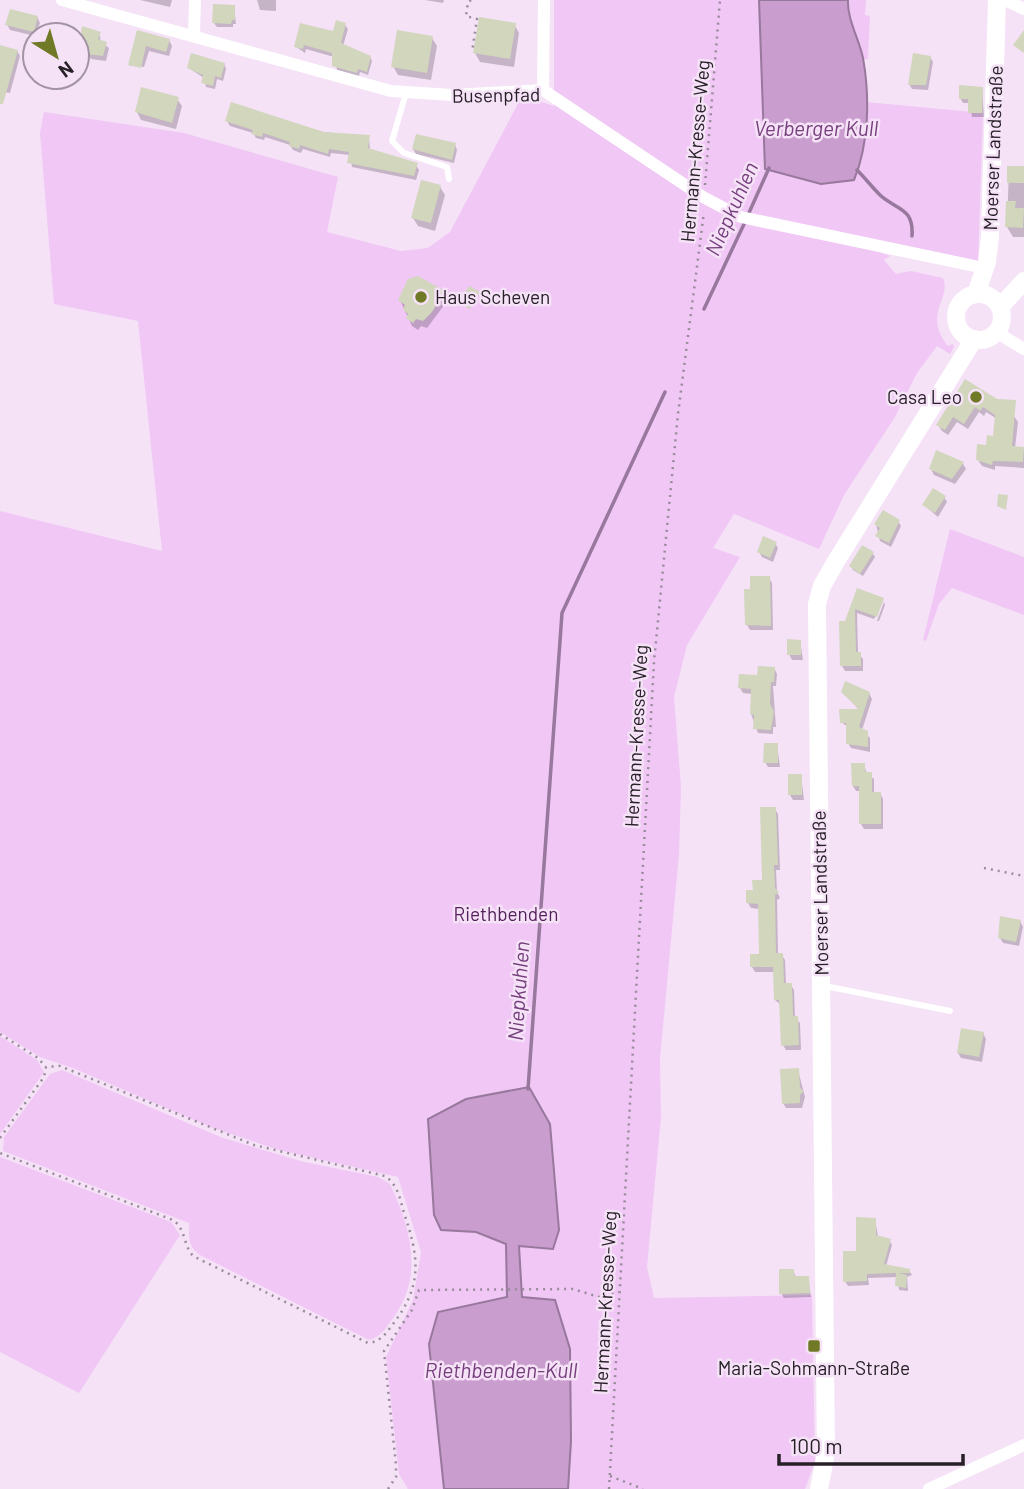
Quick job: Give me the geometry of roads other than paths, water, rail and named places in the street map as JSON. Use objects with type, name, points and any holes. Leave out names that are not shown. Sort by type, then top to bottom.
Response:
[{"type":"main road","name":"Moerser Landstraße","points":[[976,294],[984,268],[992,214],[997,0]]},
{"type":"main road","points":[[1000,307],[1024,281]]},
{"type":"main road","points":[[976,294],[990,297],[1000,307],[1002,320],[996,332],[986,339],[974,339],[963,333],[956,315],[961,303],[976,294]]},
{"type":"main road","name":"Moerser Landstraße","points":[[819,1489],[826,1453],[816,623],[819,596],[835,563],[974,339]]},
{"type":"street","name":"Busenpfad","points":[[62,0],[405,93],[452,95],[543,90],[703,197],[746,219],[984,268]]},
{"type":"street","points":[[194,35],[195,0]]},
{"type":"street","points":[[543,90],[544,0]]},
{"type":"street","points":[[1005,0],[1024,9]]},
{"type":"street","points":[[996,332],[1024,349]]},
{"type":"street","points":[[929,1489],[1024,1445]]},
{"type":"lane","points":[[405,93],[393,141],[395,145],[404,153],[447,167],[449,178]]},
{"type":"lane","points":[[821,985],[950,1011]]},
{"type":"water","name":"Verberger Kull","points":[[759,0],[848,0],[849,14],[863,58],[867,88],[863,151],[854,180],[821,184],[765,169]]},
{"type":"water","name":"Riethbenden-Kull","points":[[529,1087],[550,1124],[559,1230],[553,1249],[519,1246],[522,1297],[555,1300],[570,1349],[571,1441],[568,1489],[444,1489],[429,1344],[438,1312],[507,1297],[506,1244],[476,1232],[441,1230],[434,1215],[428,1119],[466,1099]]},
{"type":"waterway","name":"Niepkuhlen","points":[[748,215],[769,168]]},
{"type":"waterway","points":[[857,170],[880,195],[907,214],[912,236]]},
{"type":"waterway","name":"Niepkuhlen","points":[[704,309],[745,222]]},
{"type":"waterway","name":"Niepkuhlen","points":[[528,1089],[562,613],[665,392]]},
{"type":"place","name":"Haus Scheven","points":[[421,297]]},
{"type":"place","name":"Casa Leo","points":[[976,397]]},
{"type":"place","name":"Maria-Sohmann-Straße","points":[[814,1346]]},
{"type":"park label","name":"Riethbenden","points":[[506,914]]}]
